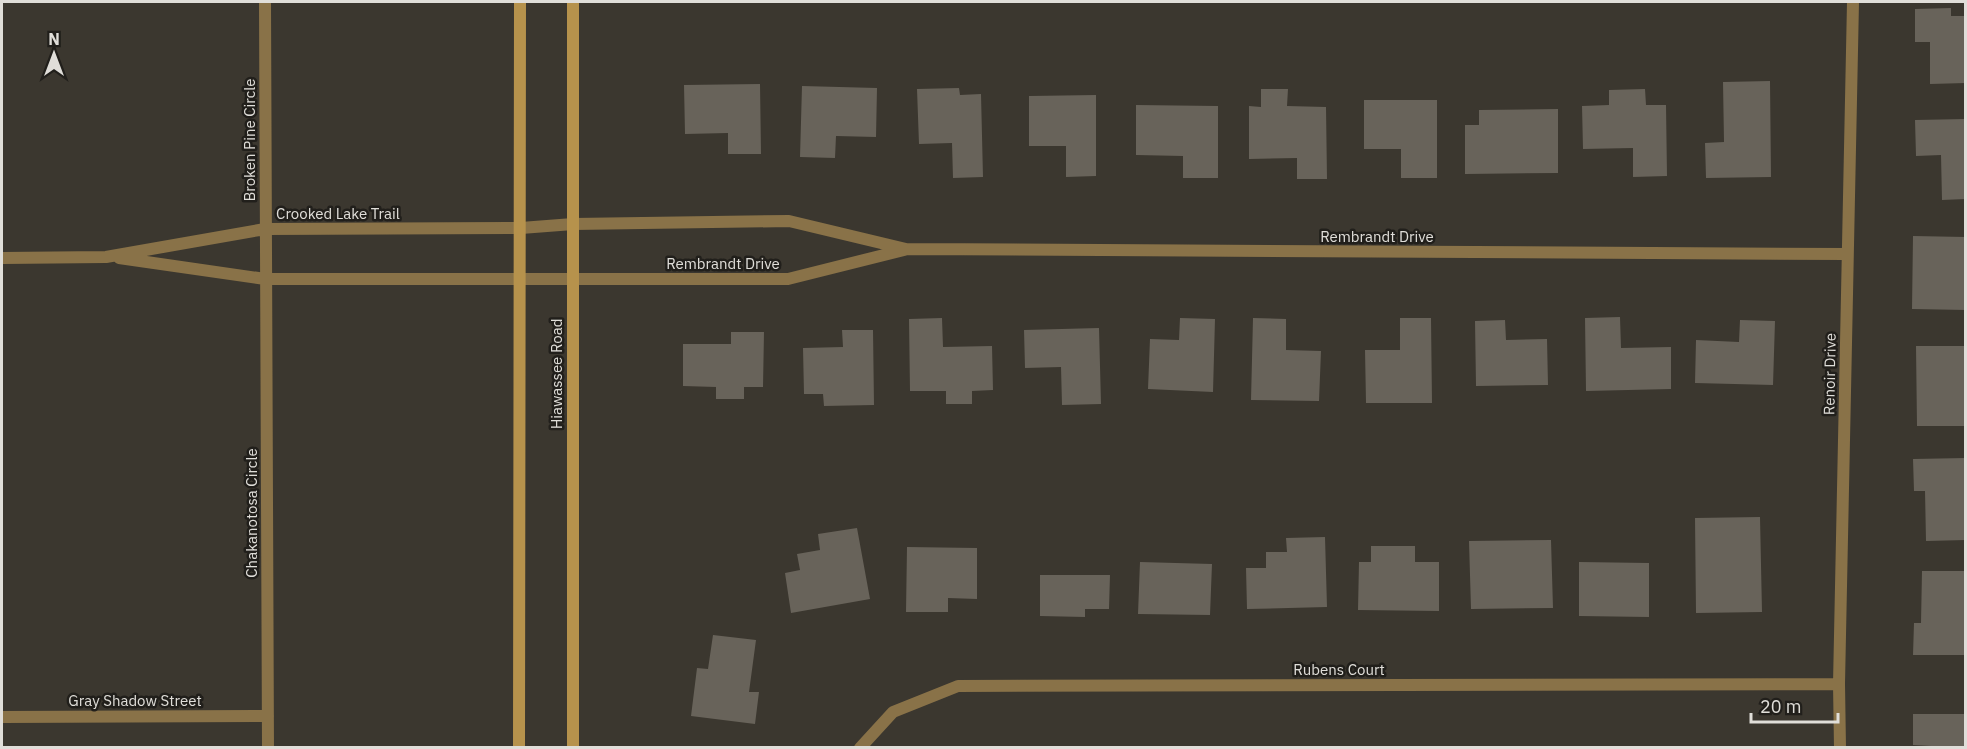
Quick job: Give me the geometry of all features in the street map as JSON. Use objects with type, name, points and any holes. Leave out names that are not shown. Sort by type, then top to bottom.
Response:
[{"type":"street","name":"Broken Pine Circle","points":[[265,2],[265,279]]},
{"type":"street","points":[[519,747],[520,2]]},
{"type":"street","name":"Hiawassee Road","points":[[573,2],[573,747]]},
{"type":"street","name":"Renoir Drive","points":[[1840,747],[1839,684],[1853,2]]},
{"type":"street","name":"Rembrandt Drive","points":[[573,224],[789,221],[906,249],[1847,254]]},
{"type":"street","name":"Crooked Lake Trail","points":[[106,257],[265,229],[520,228],[573,224]]},
{"type":"street","name":"Rembrandt Drive","points":[[573,278],[788,279],[906,249]]},
{"type":"street","name":"Crooked Lake Trail","points":[[2,258],[106,257],[265,279],[573,278]]},
{"type":"street","name":"Chakanotosa Circle","points":[[265,279],[268,747]]},
{"type":"street","name":"Rubens Court","points":[[860,747],[893,712],[958,686],[1839,684]]},
{"type":"street","name":"Gray Shadow Street","points":[[2,717],[268,716]]},
{"type":"building","points":[[1951,8],[1951,16],[1966,16],[1966,83],[1930,84],[1930,42],[1915,42],[1915,9]]},
{"type":"building","points":[[1770,81],[1771,177],[1706,178],[1705,143],[1724,142],[1723,82]]},
{"type":"building","points":[[760,84],[761,154],[728,154],[728,133],[685,134],[684,85]]},
{"type":"building","points":[[802,86],[877,88],[876,137],[836,136],[835,158],[800,157]]},
{"type":"building","points":[[959,88],[960,95],[981,94],[983,177],[953,178],[952,143],[919,144],[917,89]]},
{"type":"building","points":[[1261,89],[1288,89],[1287,106],[1326,107],[1327,179],[1297,179],[1297,158],[1249,159],[1249,106],[1261,107]]},
{"type":"building","points":[[1645,89],[1646,105],[1666,105],[1667,176],[1633,177],[1633,148],[1583,149],[1582,106],[1609,105],[1609,90]]},
{"type":"building","points":[[1096,95],[1096,176],[1066,177],[1066,146],[1029,146],[1029,96]]},
{"type":"building","points":[[1364,100],[1437,100],[1437,178],[1401,178],[1401,149],[1364,149]]},
{"type":"building","points":[[1136,105],[1218,106],[1218,178],[1183,178],[1183,156],[1136,155]]},
{"type":"building","points":[[1558,109],[1558,173],[1465,174],[1465,125],[1479,125],[1479,110]]},
{"type":"building","points":[[1966,119],[1966,199],[1942,200],[1941,155],[1916,156],[1915,120]]},
{"type":"building","points":[[1913,236],[1966,237],[1966,310],[1912,309]]},
{"type":"building","points":[[1620,317],[1621,348],[1671,347],[1671,389],[1586,391],[1585,318]]},
{"type":"building","points":[[942,318],[943,347],[992,346],[993,390],[972,391],[972,404],[946,404],[946,391],[910,391],[909,319]]},
{"type":"building","points":[[1180,318],[1215,319],[1213,392],[1148,389],[1150,339],[1179,340]]},
{"type":"building","points":[[1253,318],[1286,319],[1286,350],[1321,351],[1319,401],[1251,400]]},
{"type":"building","points":[[1400,318],[1431,318],[1432,403],[1366,403],[1365,350],[1400,350]]},
{"type":"building","points":[[1505,320],[1506,340],[1547,339],[1548,385],[1476,386],[1475,321]]},
{"type":"building","points":[[1740,320],[1775,321],[1773,385],[1695,383],[1696,340],[1739,342]]},
{"type":"building","points":[[1099,328],[1101,404],[1062,405],[1061,367],[1025,368],[1024,330]]},
{"type":"building","points":[[842,330],[873,330],[874,405],[824,406],[823,394],[804,394],[803,348],[843,347]]},
{"type":"building","points":[[731,332],[764,332],[763,387],[744,387],[744,399],[716,399],[716,387],[683,386],[683,344],[731,344]]},
{"type":"building","points":[[1916,346],[1965,346],[1965,426],[1917,426]]},
{"type":"building","points":[[1966,458],[1966,540],[1926,541],[1925,491],[1914,491],[1913,459]]},
{"type":"building","points":[[1760,517],[1762,612],[1696,613],[1695,518]]},
{"type":"building","points":[[857,528],[870,599],[791,613],[785,573],[800,570],[797,554],[820,550],[818,534]]},
{"type":"building","points":[[1325,537],[1327,607],[1247,609],[1246,568],[1266,568],[1266,552],[1287,552],[1286,538]]},
{"type":"building","points":[[1551,540],[1553,608],[1471,609],[1469,541]]},
{"type":"building","points":[[1371,546],[1415,546],[1415,562],[1439,562],[1439,611],[1358,610],[1359,562],[1371,562]]},
{"type":"building","points":[[907,547],[977,548],[977,599],[948,598],[948,612],[906,612]]},
{"type":"building","points":[[1140,562],[1212,564],[1210,615],[1138,614]]},
{"type":"building","points":[[1579,562],[1649,563],[1649,617],[1579,616]]},
{"type":"building","points":[[1922,571],[1966,571],[1966,655],[1913,655],[1914,623],[1921,623]]},
{"type":"building","points":[[1040,575],[1110,575],[1109,609],[1085,609],[1085,617],[1040,616]]},
{"type":"building","points":[[713,635],[756,640],[749,692],[759,692],[755,724],[691,716],[697,668],[708,669]]},
{"type":"building","points":[[1913,714],[1966,714],[1966,748],[1913,745]]}]
